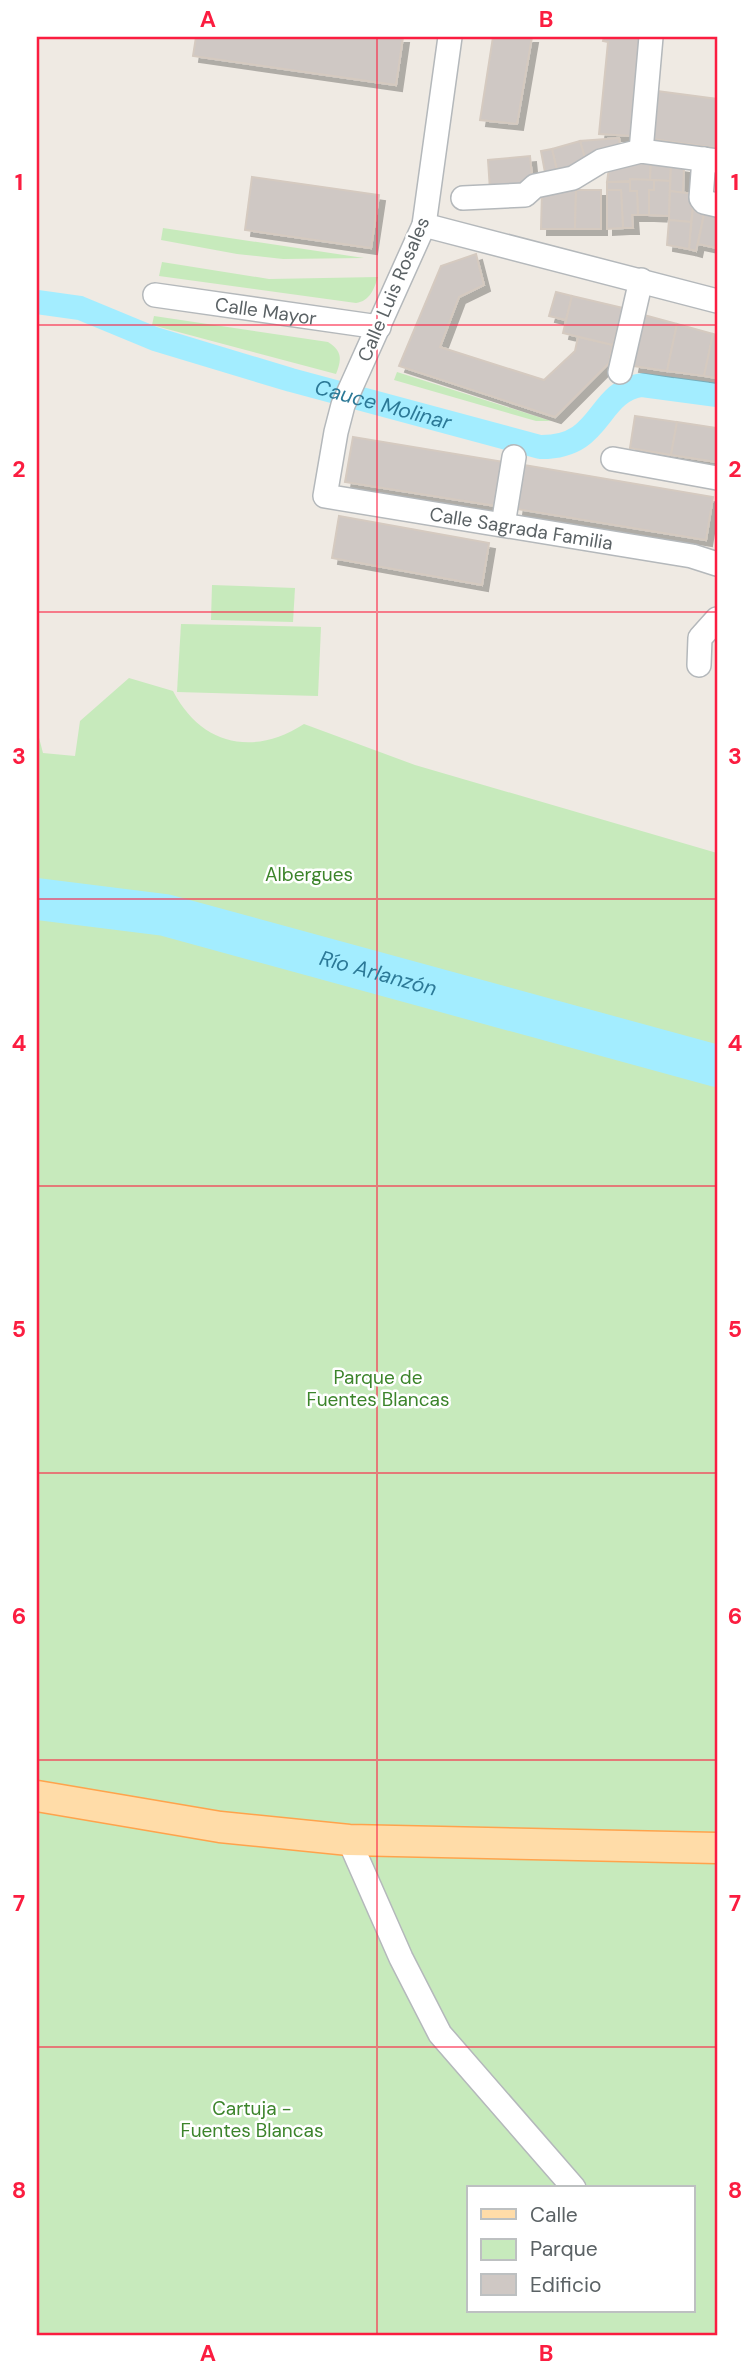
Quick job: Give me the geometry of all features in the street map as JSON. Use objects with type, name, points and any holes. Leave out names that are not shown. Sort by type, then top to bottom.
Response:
[{"type":"main road","points":[[37,1796],[220,1827],[349,1840],[717,1848]]},
{"type":"street","name":"Calle Luis Rosales","points":[[325,496],[336,432],[344,404],[424,225],[450,37]]},
{"type":"street","points":[[641,151],[650,44]]},
{"type":"street","points":[[463,198],[525,195],[535,186],[573,178],[601,161],[641,151],[711,160],[701,198],[704,202],[717,205]]},
{"type":"street","points":[[424,225],[717,301]]},
{"type":"street","points":[[620,372],[641,280]]},
{"type":"street","name":"Calle Mayor","points":[[155,295],[379,327]]},
{"type":"street","points":[[503,525],[514,457]]},
{"type":"street","points":[[613,459],[717,478]]},
{"type":"street","name":"Calle Sagrada Familia","points":[[325,496],[692,556],[717,564]]},
{"type":"street","points":[[699,665],[700,638],[717,620]]},
{"type":"street","points":[[349,1840],[401,1958],[440,2034],[572,2186]]},
{"type":"green space","points":[[163,228],[364,258],[283,259],[237,254],[161,240]]},
{"type":"green space","points":[[162,262],[269,279],[378,277],[368,297],[356,303],[159,276]]},
{"type":"green space","points":[[154,316],[328,342],[340,356],[339,364],[336,374],[152,325]]},
{"type":"green space","points":[[397,372],[551,421],[536,421],[394,380]]},
{"type":"green space","points":[[212,585],[295,588],[293,622],[211,620]]},
{"type":"green space","points":[[181,624],[321,627],[318,696],[177,692]]},
{"type":"green space","points":[[129,678],[173,691],[198,724],[213,734],[230,740],[266,740],[304,724],[415,765],[717,853],[717,2335],[37,2335],[37,730],[43,753],[75,756],[80,721]]},
{"type":"building","points":[[196,37],[403,37],[396,85],[193,56]]},
{"type":"building","points":[[493,37],[532,37],[517,124],[480,120]]},
{"type":"building","points":[[604,37],[642,37],[633,136],[599,134],[608,42],[603,41]]},
{"type":"building","points":[[657,91],[717,99],[717,148],[652,139]]},
{"type":"building","points":[[619,138],[621,153],[586,162],[580,141]]},
{"type":"building","points":[[580,141],[586,162],[558,175],[552,149]]},
{"type":"building","points":[[552,149],[558,175],[546,178],[541,151]]},
{"type":"building","points":[[530,156],[533,186],[490,190],[488,160]]},
{"type":"building","points":[[610,161],[651,161],[650,180],[607,182]]},
{"type":"building","points":[[651,161],[671,165],[670,181],[650,180]]},
{"type":"building","points":[[671,165],[684,167],[683,193],[670,191]]},
{"type":"building","points":[[252,177],[379,195],[371,248],[245,230]]},
{"type":"building","points":[[630,179],[654,180],[654,190],[649,190],[649,215],[638,215],[637,191],[630,191]]},
{"type":"building","points":[[654,180],[670,181],[669,216],[649,215],[649,190],[654,190]]},
{"type":"building","points":[[607,182],[630,182],[630,191],[637,191],[638,215],[632,215],[633,228],[623,228],[621,190],[607,190]]},
{"type":"building","points":[[542,190],[576,190],[575,229],[541,229]]},
{"type":"building","points":[[576,190],[601,190],[601,229],[575,229]]},
{"type":"building","points":[[607,190],[621,190],[623,228],[607,229]]},
{"type":"building","points":[[670,191],[695,194],[691,222],[669,220]]},
{"type":"building","points":[[693,207],[705,209],[696,251],[689,249]]},
{"type":"building","points":[[705,209],[717,211],[717,248],[698,244]]},
{"type":"building","points":[[669,220],[691,222],[689,249],[667,245]]},
{"type":"building","points":[[476,254],[484,285],[459,297],[440,347],[544,380],[575,351],[578,337],[613,345],[609,363],[555,417],[399,366],[441,266]]},
{"type":"building","points":[[556,292],[572,296],[566,320],[549,316]]},
{"type":"building","points":[[572,296],[623,308],[613,345],[563,333]]},
{"type":"building","points":[[644,315],[677,324],[667,371],[633,366]]},
{"type":"building","points":[[677,324],[713,334],[704,376],[667,371]]},
{"type":"building","points":[[713,334],[717,335],[717,378],[704,376]]},
{"type":"building","points":[[635,416],[677,422],[671,455],[630,448]]},
{"type":"building","points":[[677,422],[717,428],[717,462],[671,455]]},
{"type":"building","points":[[353,437],[504,462],[496,506],[345,482]]},
{"type":"building","points":[[524,465],[713,497],[706,540],[517,509]]},
{"type":"building","points":[[339,516],[489,543],[482,585],[332,558]]},
{"type":"waterway","name":"Cauce Molinar","points":[[37,302],[80,308],[155,339],[291,380],[540,447],[561,445],[576,439],[588,430],[615,398],[642,385],[717,395]]},
{"type":"waterway","name":"Río Arlanzón","points":[[37,899],[165,915],[717,1066]]},
{"type":"park label","name":"Albergues","points":[[309,874]]},
{"type":"park label","name":"Parque de Fuentes Blancas","points":[[378,1388]]},
{"type":"park label","name":"Cartuja - Fuentes Blancas","points":[[252,2119]]}]
